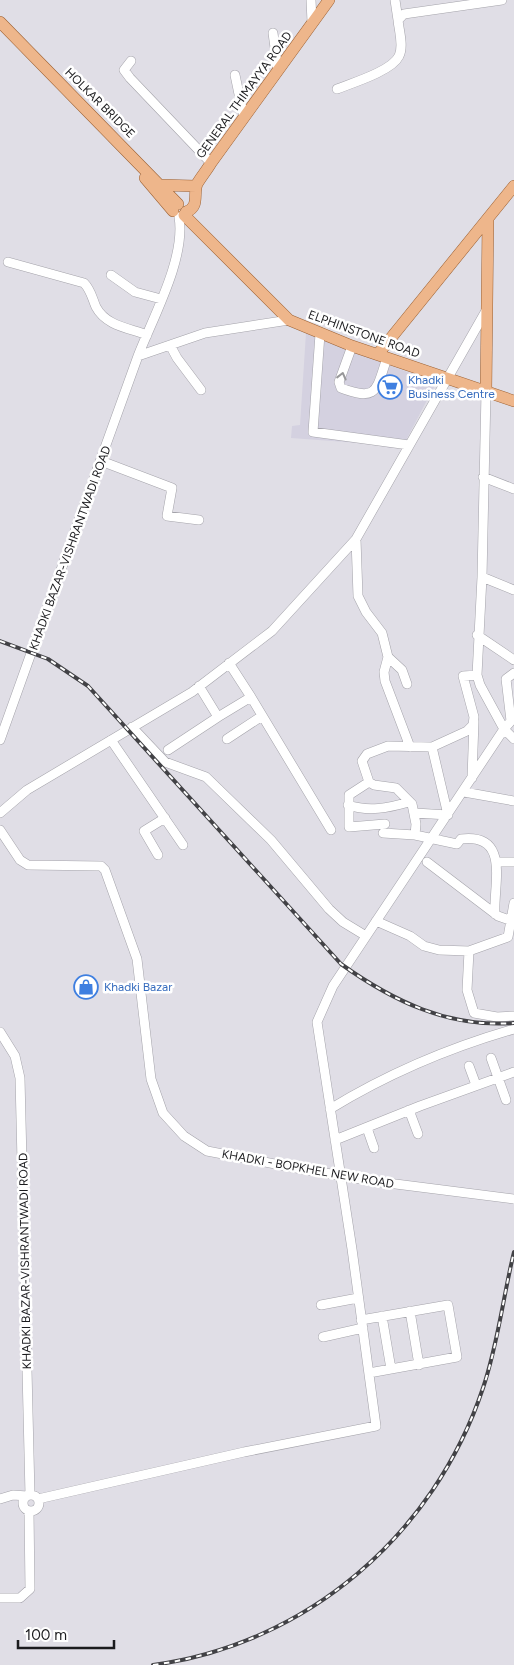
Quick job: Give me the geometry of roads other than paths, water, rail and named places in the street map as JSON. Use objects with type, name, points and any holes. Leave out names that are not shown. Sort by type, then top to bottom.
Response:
[{"type":"main road","name":"GENERAL THIMAYYA ROAD","points":[[181,211],[191,210],[197,200],[196,189],[211,163],[329,0]]},
{"type":"main road","name":"HOLKAR BRIDGE","points":[[0,22],[161,185],[181,211]]},
{"type":"main road","name":"ELPHINSTONE ROAD","points":[[0,31],[289,320],[352,346],[514,401]]},
{"type":"main road","points":[[161,185],[196,189]]},
{"type":"main road","points":[[383,356],[514,186]]},
{"type":"main road","points":[[486,392],[488,218]]},
{"type":"street","points":[[311,0],[312,22]]},
{"type":"street","points":[[337,89],[359,81],[396,60],[401,48],[395,0]]},
{"type":"street","points":[[398,20],[404,14],[502,0]]},
{"type":"street","points":[[273,33],[278,70]]},
{"type":"street","points":[[131,61],[124,70],[130,78],[211,163]]},
{"type":"street","points":[[235,75],[244,118]]},
{"type":"street","name":"KHADKI BAZAR-VISHRANTWADI ROAD","points":[[0,740],[138,356],[176,259],[182,233],[181,211]]},
{"type":"street","points":[[8,262],[84,283],[89,288],[97,308],[110,323],[146,335]]},
{"type":"street","points":[[112,275],[135,292],[161,299]]},
{"type":"street","points":[[0,813],[28,790],[199,686],[272,631],[356,539],[487,308]]},
{"type":"street","points":[[138,356],[205,333],[289,320]]},
{"type":"street","points":[[320,334],[313,432],[409,446]]},
{"type":"street","points":[[170,345],[177,358],[201,390]]},
{"type":"street","points":[[352,346],[339,382],[341,388],[357,394],[365,396],[373,391],[383,356]]},
{"type":"street","points":[[486,392],[482,577],[476,675],[480,686],[504,729],[514,739]]},
{"type":"street","points":[[101,461],[172,488],[167,516],[199,520]]},
{"type":"street","points":[[483,477],[514,489]]},
{"type":"street","points":[[356,539],[358,596],[362,606],[382,633],[388,657],[384,681],[410,747]]},
{"type":"street","points":[[482,577],[514,590]]},
{"type":"street","points":[[477,635],[514,660]]},
{"type":"street","points":[[388,657],[402,670],[407,684]]},
{"type":"street","points":[[229,663],[332,830]]},
{"type":"street","points":[[0,1499],[13,1495],[32,1497],[376,1426],[317,1022],[332,986],[511,721],[506,679],[514,673]]},
{"type":"street","points":[[472,780],[474,721],[463,676],[476,675]]},
{"type":"street","points":[[199,686],[218,718]]},
{"type":"street","points":[[168,750],[251,697]]},
{"type":"street","points":[[227,739],[262,716]]},
{"type":"street","points":[[415,835],[415,813],[409,802],[396,788],[374,785],[369,782],[362,764],[363,757],[388,746],[432,747],[468,731],[474,721]]},
{"type":"street","points":[[132,728],[165,762],[206,777],[271,840],[329,910],[343,922],[366,936]]},
{"type":"street","points":[[111,740],[183,846]]},
{"type":"street","points":[[432,747],[448,815]]},
{"type":"street","points":[[369,782],[349,795],[349,827],[384,828],[457,844],[461,839],[473,838],[492,849],[497,862],[495,914]]},
{"type":"street","points":[[464,792],[514,801]]},
{"type":"street","points":[[348,806],[362,810],[375,810],[409,802]]},
{"type":"street","points":[[415,813],[448,815]]},
{"type":"street","points":[[158,855],[144,831],[164,818]]},
{"type":"street","name":"KHADKI - BOPKHEL NEW ROAD","points":[[0,830],[20,860],[28,865],[101,866],[105,870],[138,959],[151,1079],[163,1113],[173,1126],[193,1143],[207,1151],[296,1168],[372,1181],[514,1199]]},
{"type":"street","points":[[427,862],[495,914],[512,921]]},
{"type":"street","points":[[497,862],[514,862]]},
{"type":"street","points":[[376,921],[410,936],[424,946],[440,950],[468,951],[508,937],[514,903]]},
{"type":"street","points":[[468,951],[467,990],[474,1013],[497,1017],[514,1016]]},
{"type":"street","points":[[330,1109],[373,1083],[426,1059],[479,1039],[514,1029]]},
{"type":"street","name":"KHADKI BAZAR-VISHRANTWADI ROAD","points":[[0,1032],[15,1056],[20,1078],[32,1497],[23,1504],[29,1511]]},
{"type":"street","points":[[491,1058],[506,1100]]},
{"type":"street","points":[[469,1066],[476,1085]]},
{"type":"street","points":[[335,1140],[409,1110],[514,1072]]},
{"type":"street","points":[[409,1110],[418,1134]]},
{"type":"street","points":[[367,1128],[374,1148]]},
{"type":"street","points":[[321,1305],[358,1298]]},
{"type":"street","points":[[323,1337],[382,1316],[448,1305],[457,1357],[369,1373]]},
{"type":"street","points":[[410,1311],[419,1365]]},
{"type":"street","points":[[382,1316],[391,1369]]},
{"type":"street","points":[[0,1598],[20,1598],[30,1589],[29,1511],[37,1508],[32,1497]]},
{"type":"railway","points":[[0,641],[48,659],[88,686],[341,964],[381,990],[422,1009],[466,1021],[514,1023]]},
{"type":"railway","points":[[153,1665],[209,1653],[263,1634],[312,1607],[357,1574],[398,1535],[432,1490],[461,1441],[483,1388],[493,1355],[514,1252]]},
{"type":"place","name":"Khadki Business Centre","points":[[390,387]]},
{"type":"place","name":"Khadki Bazar","points":[[86,987]]}]
